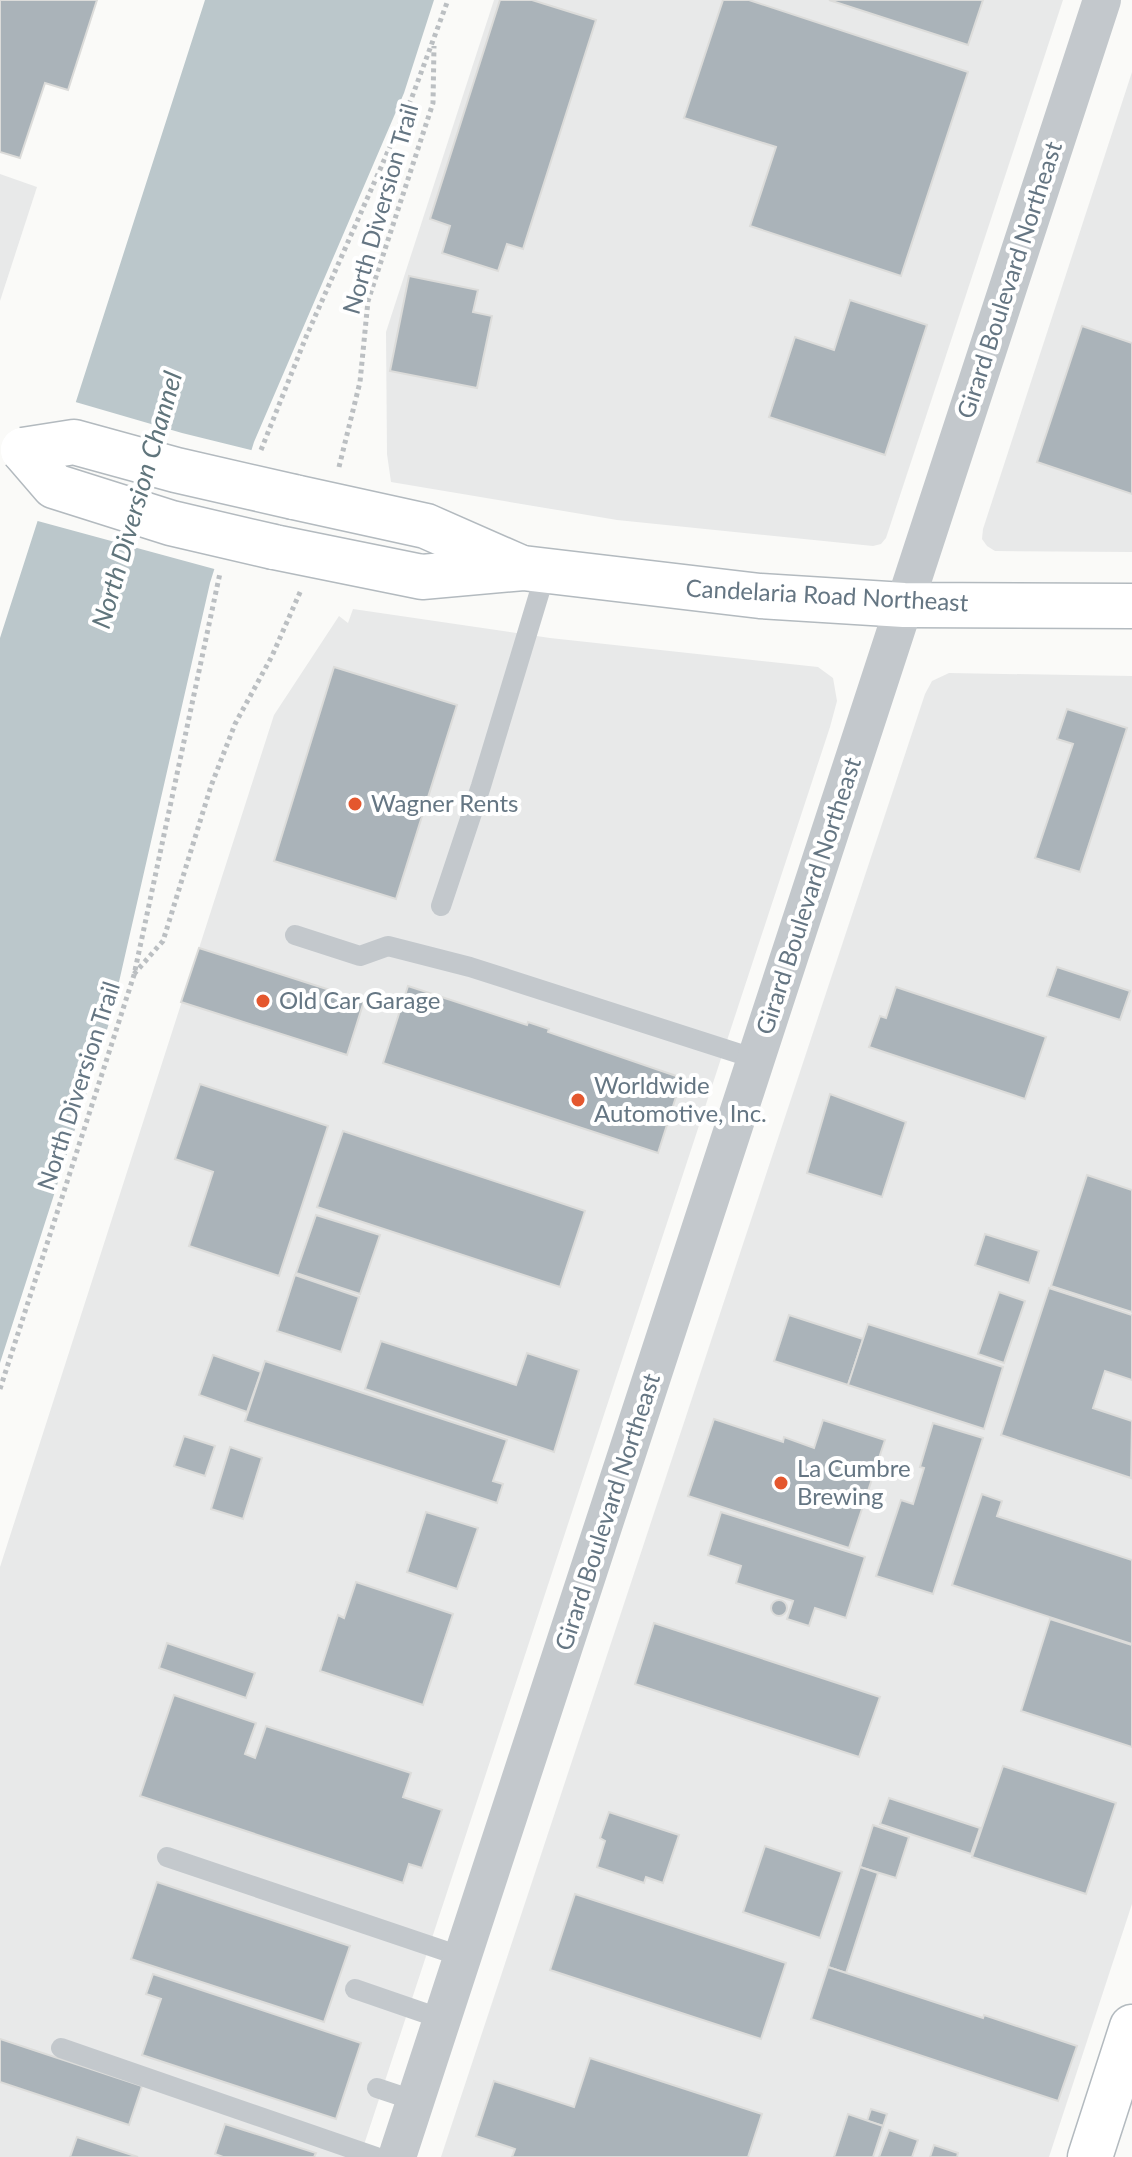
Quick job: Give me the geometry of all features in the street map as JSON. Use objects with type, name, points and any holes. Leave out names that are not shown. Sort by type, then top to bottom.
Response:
[{"type":"main road","name":"Candelaria Road Northeast","points":[[12,446],[74,442],[176,470],[426,526],[534,570]]},
{"type":"main road","name":"Candelaria Road Northeast","points":[[12,446],[54,486],[171,523],[422,577],[534,570],[760,596],[904,605],[1132,606]]},
{"type":"main road","points":[[1090,2157],[1132,2027]]},
{"type":"street","name":"Girard Boulevard Northeast","points":[[397,2157],[1102,0]]},
{"type":"lane","points":[[441,906],[481,786],[534,570]]},
{"type":"lane","points":[[295,935],[360,956],[388,946],[470,967],[756,1059]]},
{"type":"lane","points":[[167,1857],[463,1957]]},
{"type":"lane","points":[[355,1989],[442,2019]]},
{"type":"lane","points":[[61,2048],[376,2157]]},
{"type":"lane","points":[[377,2088],[416,2101]]},
{"type":"path","name":"North Diversion Trail","points":[[337,476],[360,382],[368,301],[433,103],[435,41],[448,0]]},
{"type":"path","name":"North Diversion Trail","points":[[0,1389],[134,975],[163,941],[211,786],[230,736],[272,656],[304,584]]},
{"type":"shaded area","points":[[494,0],[1063,0],[886,538],[881,544],[873,546],[617,520],[391,482],[387,454],[386,332]]},
{"type":"shaded area","points":[[1132,72],[1132,552],[995,551],[982,539],[983,529]]},
{"type":"shaded area","points":[[0,174],[37,187],[0,301]]},
{"type":"shaded area","points":[[353,609],[550,638],[818,667],[833,678],[837,701],[360,2157],[0,2157],[0,1567],[274,715],[339,616],[348,623]]},
{"type":"shaded area","points":[[949,673],[1132,676],[1132,1904],[1049,2157],[441,2157],[925,694],[932,681]]},
{"type":"water","name":"North Diversion Channel","points":[[205,0],[434,0],[404,93],[254,442],[210,583],[111,1017],[0,1363],[0,638]]},
{"type":"pier","points":[[72,401],[255,451],[218,570],[34,520]]},
{"type":"building","points":[[0,0],[97,0],[68,90],[45,83],[20,158],[0,152]]},
{"type":"building","points":[[500,0],[532,0],[596,20],[523,249],[507,244],[498,271],[442,253],[450,226],[430,219]]},
{"type":"building","points":[[723,0],[749,0],[968,72],[901,276],[750,226],[776,147],[684,118]]},
{"type":"building","points":[[829,0],[983,0],[968,45]]},
{"type":"building","points":[[409,276],[478,290],[473,312],[492,316],[477,388],[390,371]]},
{"type":"building","points":[[850,300],[927,325],[885,455],[769,417],[795,337],[834,350]]},
{"type":"building","points":[[1082,326],[1132,343],[1132,494],[1037,462]]},
{"type":"building","points":[[334,667],[457,705],[396,899],[274,861]]},
{"type":"building","points":[[1067,709],[1127,728],[1080,872],[1035,858],[1073,744],[1057,739]]},
{"type":"building","points":[[199,948],[364,1001],[347,1055],[181,1002]]},
{"type":"building","points":[[1057,967],[1130,991],[1120,1020],[1047,996]]},
{"type":"building","points":[[408,986],[527,1025],[528,1022],[549,1029],[548,1032],[682,1078],[658,1153],[383,1063]]},
{"type":"building","points":[[896,987],[1046,1037],[1025,1099],[869,1047],[880,1016],[886,1018]]},
{"type":"building","points":[[200,1084],[328,1126],[279,1276],[189,1246],[213,1172],[175,1159]]},
{"type":"building","points":[[830,1094],[906,1122],[882,1197],[807,1173]]},
{"type":"building","points":[[343,1131],[585,1211],[560,1287],[317,1207]]},
{"type":"building","points":[[1087,1175],[1132,1190],[1132,1312],[1051,1286]]},
{"type":"building","points":[[316,1215],[380,1235],[360,1294],[296,1273]]},
{"type":"building","points":[[985,1234],[1039,1251],[1029,1283],[975,1265]]},
{"type":"building","points":[[295,1275],[359,1297],[341,1352],[277,1331]]},
{"type":"building","points":[[1049,1288],[1132,1315],[1132,1380],[1105,1371],[1093,1408],[1132,1421],[1131,1478],[1001,1435]]},
{"type":"building","points":[[999,1292],[1025,1301],[1004,1363],[978,1354]]},
{"type":"building","points":[[789,1315],[863,1339],[848,1385],[774,1361]]},
{"type":"building","points":[[868,1324],[1003,1367],[984,1429],[848,1385]]},
{"type":"building","points":[[381,1341],[516,1385],[527,1353],[579,1370],[554,1452],[365,1389]]},
{"type":"building","points":[[213,1355],[261,1372],[247,1412],[199,1395]]},
{"type":"building","points":[[265,1361],[507,1440],[493,1481],[503,1484],[497,1503],[245,1421]]},
{"type":"building","points":[[714,1419],[783,1442],[784,1437],[814,1448],[823,1420],[885,1440],[849,1548],[688,1496]]},
{"type":"building","points":[[933,1423],[983,1438],[933,1594],[876,1576],[901,1500],[913,1504]]},
{"type":"building","points":[[184,1436],[215,1446],[205,1476],[174,1466]]},
{"type":"building","points":[[230,1447],[262,1458],[243,1519],[211,1509]]},
{"type":"building","points":[[982,1494],[1002,1501],[997,1516],[1132,1560],[1132,1644],[952,1585]]},
{"type":"building","points":[[426,1512],[478,1528],[457,1589],[407,1572]]},
{"type":"building","points":[[721,1512],[865,1557],[846,1618],[815,1608],[809,1626],[787,1619],[793,1601],[736,1583],[741,1566],[708,1555]]},
{"type":"building","points":[[356,1582],[453,1614],[423,1705],[320,1671],[338,1615],[344,1618]]},
{"type":"building","points":[[776,1600],[782,1600],[787,1608],[785,1614],[776,1616],[771,1611],[771,1605]]},
{"type":"building","points":[[1050,1619],[1132,1645],[1132,1747],[1021,1711]]},
{"type":"building","points":[[654,1623],[880,1697],[859,1757],[635,1684]]},
{"type":"building","points":[[167,1643],[255,1673],[246,1698],[159,1668]]},
{"type":"building","points":[[174,1695],[256,1723],[245,1754],[255,1758],[266,1726],[411,1773],[403,1797],[442,1810],[422,1868],[409,1864],[403,1883],[140,1796]]},
{"type":"building","points":[[1003,1766],[1116,1803],[1086,1894],[972,1857]]},
{"type":"building","points":[[889,1798],[980,1828],[971,1854],[880,1824]]},
{"type":"building","points":[[609,1812],[679,1835],[663,1883],[646,1877],[644,1883],[597,1867],[605,1841],[600,1838]]},
{"type":"building","points":[[873,1825],[909,1837],[896,1878],[860,1867]]},
{"type":"building","points":[[765,1846],[842,1872],[820,1938],[743,1912]]},
{"type":"building","points":[[860,1867],[878,1873],[846,1973],[828,1967]]},
{"type":"building","points":[[157,1882],[350,1946],[324,2022],[131,1959]]},
{"type":"building","points":[[575,1894],[786,1963],[761,2039],[550,1970]]},
{"type":"building","points":[[828,1967],[1077,2046],[1058,2101],[811,2019]]},
{"type":"building","points":[[153,1974],[361,2043],[336,2119],[142,2055],[161,1999],[146,1994]]},
{"type":"building","points":[[0,2039],[142,2086],[129,2125],[0,2082]]},
{"type":"building","points":[[590,2058],[762,2114],[748,2157],[512,2157],[515,2149],[476,2136],[494,2081],[574,2107]]},
{"type":"building","points":[[871,2109],[887,2114],[883,2126],[867,2121]]},
{"type":"building","points":[[848,2114],[883,2126],[873,2157],[834,2157]]},
{"type":"building","points":[[225,2124],[316,2153],[314,2157],[223,2157],[215,2154]]},
{"type":"building","points":[[889,2130],[918,2140],[912,2157],[879,2157]]},
{"type":"building","points":[[77,2137],[138,2157],[70,2157]]},
{"type":"building","points":[[934,2145],[958,2153],[957,2157],[930,2157]]},
{"type":"place","name":"Wagner Rents","points":[[355,804]]},
{"type":"place","name":"Old Car Garage","points":[[263,1001]]},
{"type":"place","name":"Worldwide Automotive, Inc.","points":[[578,1100]]},
{"type":"place","name":"La Cumbre Brewing","points":[[781,1483]]}]
